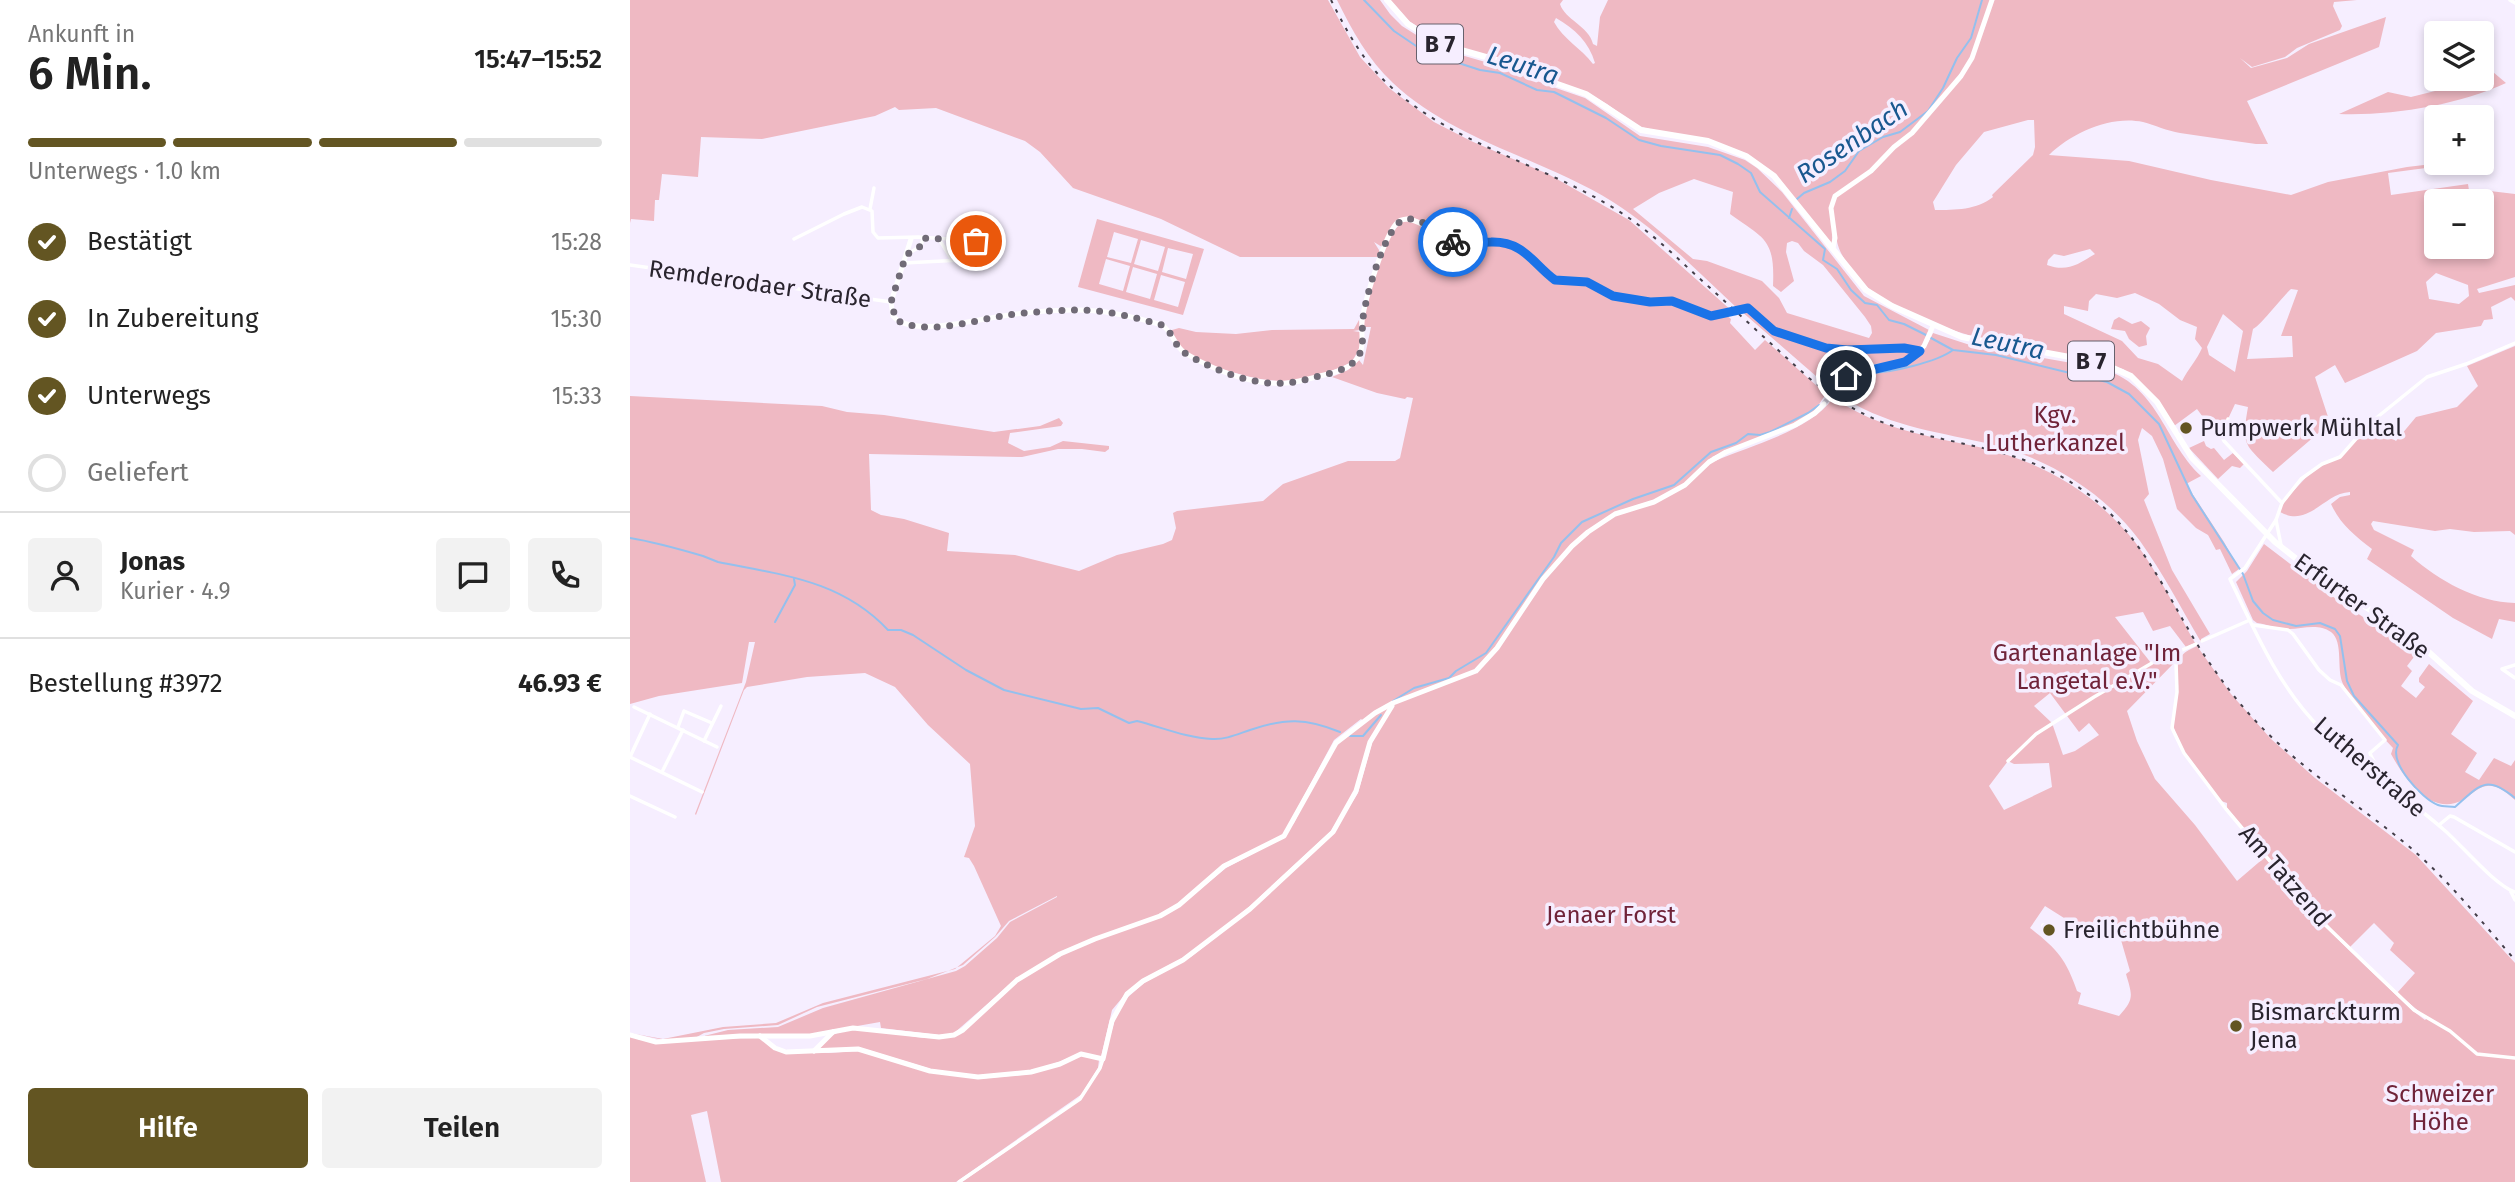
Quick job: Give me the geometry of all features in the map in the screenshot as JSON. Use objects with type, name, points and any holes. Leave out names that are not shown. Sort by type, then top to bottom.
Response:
[{"type":"main road","name":"B 7","points":[[1387,0],[1408,23],[1440,44],[1507,62],[1586,94],[1641,130],[1720,144],[1746,156],[1774,176],[1861,284],[1873,295],[1933,326]]},
{"type":"main road","name":"Erfurter Straße","points":[[1933,326],[1973,340],[2113,367],[2140,383],[2157,402],[2189,454],[2281,547],[2330,584],[2412,637],[2472,691],[2515,716]]},
{"type":"street","points":[[1833,248],[1835,238],[1831,208],[1835,196],[1871,171],[1912,133],[1961,76],[1972,58],[1987,8],[1992,0]]},
{"type":"street","points":[[2510,0],[2515,3]]},
{"type":"street","points":[[874,188],[870,209],[873,215],[873,232],[878,238],[983,241],[986,244],[986,254],[981,259],[904,262]]},
{"type":"street","points":[[794,239],[845,214],[862,208],[870,209]]},
{"type":"street","name":"Remderodaer Straße","points":[[630,265],[891,302],[896,320],[924,326],[1059,311],[1096,311],[1125,316],[1162,325],[1168,329],[1175,344],[1184,352],[1221,370],[1266,382],[1287,383],[1340,370],[1358,357],[1362,344],[1364,313],[1380,258],[1395,225],[1407,219],[1424,224],[1456,243],[1464,245],[1492,242],[1518,249],[1531,256],[1546,273],[1559,281],[1587,282],[1613,296],[1650,302],[1672,301],[1711,316],[1751,309],[1774,331],[1826,348],[1904,348],[1920,351]]},
{"type":"street","points":[[906,255],[921,246],[923,238]]},
{"type":"street","points":[[891,302],[911,239]]},
{"type":"street","points":[[939,239],[953,260]]},
{"type":"street","points":[[1834,389],[1846,376],[1905,362],[1920,351],[1933,326]]},
{"type":"street","points":[[2266,533],[2276,520],[2282,503],[2301,479],[2322,464],[2340,457],[2370,423],[2427,377],[2515,344]]},
{"type":"street","points":[[630,1035],[656,1042],[810,1036],[861,1028],[939,1037],[954,1035],[963,1030],[1017,980],[1060,954],[1160,916],[1179,905],[1224,866],[1284,836],[1336,743],[1375,713],[1393,703],[1476,671],[1497,648],[1544,579],[1572,546],[1588,532],[1615,514],[1654,502],[1685,485],[1709,462],[1726,452],[1795,425],[1817,412],[1824,404]]},
{"type":"street","points":[[2228,419],[2222,437],[2224,441],[2282,503]]},
{"type":"street","points":[[2276,520],[2281,547]]},
{"type":"street","name":"Lutherstraße","points":[[2266,533],[2245,568],[2231,579],[2251,622],[2291,692],[2307,713],[2349,755],[2439,825],[2512,892],[2515,900]]},
{"type":"street","points":[[2203,640],[2251,622],[2288,630],[2298,639],[2319,670],[2330,680],[2342,685],[2385,740],[2370,753],[2370,757],[2386,775],[2391,784],[2389,788]]},
{"type":"street","points":[[2008,761],[2036,734],[2064,715],[2152,663],[2196,644]]},
{"type":"street","name":"Am Tatzend","points":[[2179,652],[2172,728],[2196,770],[2277,871],[2348,948],[2414,1010],[2450,1031],[2477,1054],[2515,1058]]},
{"type":"street","points":[[2515,665],[2503,667],[2503,671],[2515,678]]},
{"type":"street","points":[[959,1182],[1080,1099],[1100,1068],[1112,1021],[1127,994],[1143,981],[1183,960],[1250,909],[1333,832],[1356,791],[1370,742],[1393,703]]},
{"type":"street","points":[[704,741],[721,706]]},
{"type":"street","points":[[634,707],[716,747]]},
{"type":"street","points":[[677,727],[684,711],[712,723]]},
{"type":"street","points":[[650,714],[630,757],[702,792]]},
{"type":"street","points":[[662,772],[683,730]]},
{"type":"street","points":[[630,796],[674,817]]},
{"type":"street","points":[[2439,825],[2449,816],[2454,817],[2515,852]]},
{"type":"street","points":[[2043,930],[2043,925],[2047,925]]},
{"type":"street","points":[[814,1051],[832,1032]]},
{"type":"street","points":[[760,1036],[782,1051],[829,1052],[858,1049],[930,1070],[978,1077],[1031,1072],[1060,1064],[1081,1054],[1102,1059]]},
{"type":"green space","points":[[630,0],[1328,0],[1360,57],[1389,88],[1434,122],[1548,174],[1629,220],[1732,311],[1711,314],[1682,302],[1618,296],[1588,281],[1574,278],[1559,280],[1547,272],[1532,255],[1519,247],[1505,242],[1456,242],[1416,219],[1403,218],[1382,247],[1374,242],[1379,250],[1379,257],[1240,257],[1161,219],[1073,188],[1040,152],[1025,141],[936,108],[899,110],[895,107],[875,116],[762,139],[701,137],[698,177],[662,174],[659,200],[655,200],[654,221],[631,219],[630,223]]},
{"type":"green space","points":[[1337,0],[1380,0],[1402,26],[1437,48],[1506,68],[1585,98],[1640,136],[1708,147],[1745,160],[1782,192],[1864,296],[1929,330],[1922,346],[1847,349],[1820,345],[1813,339],[1801,339],[1775,330],[1752,309],[1738,309],[1662,239],[1613,202],[1557,173],[1471,135],[1417,103],[1376,65]],"holes":[[[1694,179],[1733,192],[1730,214],[1760,235],[1770,249],[1773,286],[1781,292],[1794,281],[1786,252],[1787,243],[1798,243],[1823,265],[1865,317],[1871,326],[1872,333],[1869,338],[1787,313],[1779,298],[1762,281],[1707,261],[1693,259],[1633,209],[1659,193]]]},
{"type":"green space","points":[[1390,0],[1563,0],[1560,4],[1563,10],[1587,32],[1597,46],[1600,17],[1608,0],[2357,0],[2334,2],[2333,6],[2342,26],[2340,30],[2297,48],[2285,57],[2252,67],[2240,58],[2251,68],[2287,58],[2309,44],[2386,17],[2379,47],[2247,101],[2268,144],[2180,133],[2143,122],[2118,121],[2080,133],[2049,155],[2129,161],[2291,195],[2328,182],[2424,165],[2424,168],[2388,173],[2391,195],[2424,190],[2424,259],[2494,259],[2494,191],[2515,194],[2515,277],[2477,289],[2479,293],[2515,285],[2515,301],[2511,297],[2491,307],[2493,319],[2484,320],[2481,326],[2436,333],[2417,351],[2345,383],[2335,365],[2315,377],[2330,423],[2273,472],[2247,444],[2245,430],[2248,407],[2235,404],[2228,419],[2211,428],[2197,409],[2174,426],[2151,394],[2123,369],[1993,342],[1899,308],[1872,291],[1847,263],[1836,238],[1833,211],[1832,244],[1775,176],[1735,149],[1637,126],[1586,92],[1441,42],[1409,21]],"holes":[[[1556,18],[1580,37],[1595,63],[1567,39],[1554,22]],[[2034,120],[2033,155],[1987,201],[1973,207],[1935,210],[1933,202],[1956,165],[1984,132]],[[2090,249],[2095,254],[2066,267],[2047,265],[2054,254],[2064,256]],[[2436,273],[2468,285],[2469,296],[2459,304],[2429,299],[2426,282]],[[2291,289],[2298,290],[2281,336],[2292,336],[2293,357],[2247,359],[2253,329]],[[2135,293],[2197,327],[2195,339],[2202,348],[2182,381],[2158,364],[2138,358],[2122,341],[2064,314],[2064,306],[2088,311],[2089,301],[2096,294],[2117,298]],[[2223,314],[2243,331],[2235,372],[2209,355],[2207,347]]]},
{"type":"green space","points":[[2494,73],[2506,83],[2494,88]]},
{"type":"green space","points":[[2435,91],[2487,91],[2437,105],[2424,105],[2424,108],[2339,114],[2388,92],[2411,97]]},
{"type":"green space","points":[[2468,184],[2469,189],[2433,189]]},
{"type":"green space","points":[[1097,219],[1204,249],[1183,315],[1078,287]],"holes":[[[1114,232],[1138,239],[1131,263],[1107,257]],[[1141,240],[1165,247],[1158,271],[1134,264]],[[1168,248],[1193,254],[1186,279],[1162,272]],[[1106,259],[1130,266],[1123,291],[1099,284]],[[1133,267],[1157,274],[1150,299],[1126,292]],[[1161,275],[1185,282],[1178,307],[1154,300]]]},
{"type":"green space","points":[[1407,220],[1424,225],[1455,245],[1491,243],[1517,250],[1558,283],[1580,282],[1613,297],[1649,303],[1672,302],[1710,317],[1726,315],[1755,350],[1765,340],[1826,394],[1815,410],[1804,419],[1712,457],[1715,461],[1779,436],[1810,420],[1833,398],[1887,425],[1983,448],[2026,462],[2067,482],[2104,509],[2135,542],[2167,591],[2195,643],[2186,647],[2170,626],[2153,631],[2143,612],[2115,617],[2151,663],[2168,655],[2177,656],[2175,662],[2127,711],[2137,741],[2155,779],[2195,825],[2237,881],[2265,857],[2336,937],[2413,1011],[2425,1020],[2427,1018],[2397,993],[2415,973],[2390,950],[2394,943],[2374,923],[2349,948],[2278,870],[2187,756],[2174,728],[2178,663],[2183,654],[2197,646],[2231,694],[2271,739],[2315,778],[2416,855],[2515,963],[2515,1182],[962,1182],[1080,1100],[1101,1069],[1117,1012],[1127,998],[1144,983],[1192,956],[1251,910],[1333,833],[1358,793],[1372,743],[1379,729],[1377,728],[1369,741],[1355,791],[1331,831],[1249,907],[1190,954],[1141,980],[1127,992],[1112,1010],[1101,1057],[1080,1053],[1030,1071],[978,1076],[931,1069],[858,1047],[829,1050],[817,1048],[832,1035],[850,1030],[869,1029],[928,1038],[947,1037],[964,1031],[1018,981],[1061,955],[1160,917],[1180,906],[1226,868],[1279,840],[1294,823],[1332,747],[1341,737],[1365,722],[1361,719],[1334,740],[1283,835],[1224,865],[1178,904],[1159,915],[1060,953],[1016,979],[953,1034],[939,1035],[881,1028],[880,1022],[806,1035],[704,1036],[728,1030],[778,1027],[823,1008],[956,971],[997,938],[1010,922],[1057,896],[1009,921],[995,937],[963,965],[957,967],[995,936],[1001,926],[974,866],[969,858],[964,857],[975,826],[970,764],[928,725],[895,687],[865,673],[807,677],[747,687],[696,815],[746,682],[755,642],[749,642],[742,683],[659,696],[630,704],[630,396],[822,406],[847,412],[994,432],[1040,426],[1059,418],[1063,423],[1061,426],[1010,433],[1008,443],[1024,451],[1050,447],[1063,441],[1109,446],[1109,449],[1105,452],[1058,449],[1022,457],[869,454],[871,510],[949,533],[947,551],[1015,555],[1079,571],[1117,555],[1172,540],[1176,528],[1173,513],[1177,511],[1263,501],[1283,484],[1348,461],[1395,461],[1400,458],[1413,398],[1377,393],[1332,377],[1348,370],[1359,360],[1363,365],[1371,327],[1363,327],[1372,284],[1391,236],[1399,225]],"holes":[[[2050,693],[2079,732],[2089,723],[2099,735],[2075,751],[2063,755],[2052,723],[2034,706]],[[2008,761],[2014,764],[2049,763],[2052,787],[2004,810],[1989,786]],[[2045,906],[2072,923],[2091,928],[2094,919],[2123,928],[2121,940],[2130,971],[2126,974],[2131,996],[2119,1016],[2078,1004],[2081,993],[2077,991],[2064,963],[2054,949],[2030,928]]]},
{"type":"green space","points":[[1746,309],[1764,324],[1826,348],[1916,350],[1910,358],[1859,368],[1832,390],[1741,311]]},
{"type":"green space","points":[[2119,317],[2132,324],[2141,321],[2150,328],[2146,336],[2147,345],[2139,347],[2129,339],[2125,331],[2111,329],[2114,320]]},
{"type":"green space","points":[[1359,320],[1360,330],[1353,331],[1360,332],[1361,345],[1352,362],[1319,375],[1284,381],[1246,376],[1202,361],[1182,349],[1172,330],[1179,328],[1196,332],[1236,334],[1272,330],[1354,329]]},
{"type":"green space","name":"Kgv. Lutherkanzel","points":[[1933,333],[1970,345],[2100,368],[2120,376],[2148,400],[2177,446],[2201,476],[2186,484],[2239,569],[2232,574],[2220,549],[2216,550],[2208,535],[2196,528],[2177,509],[2163,459],[2152,436],[2142,428],[2138,440],[2149,494],[2144,500],[2172,570],[2210,634],[2201,639],[2201,642],[2140,541],[2109,507],[2072,478],[2008,449],[1890,420],[1835,393],[1845,381],[1857,374],[1898,366],[1911,360],[1923,350]]},
{"type":"green space","points":[[2515,346],[2515,535],[2510,531],[2435,531],[2373,521],[2371,524],[2374,530],[2414,550],[2411,556],[2446,582],[2487,599],[2515,603],[2515,622],[2499,619],[2492,639],[2453,618],[2367,559],[2372,549],[2343,524],[2331,504],[2340,497],[2350,495],[2350,492],[2332,498],[2300,516],[2280,512],[2282,503],[2313,470],[2340,457],[2370,423],[2396,441],[2416,417],[2457,407],[2478,386],[2467,366]]},
{"type":"green space","points":[[2204,441],[2206,446],[2214,448],[2224,460],[2233,453],[2244,464],[2240,468],[2232,466],[2218,479],[2189,448]]},
{"type":"green space","points":[[2264,544],[2336,599],[2417,653],[2407,666],[2412,671],[2401,686],[2416,698],[2425,687],[2419,682],[2419,678],[2429,664],[2473,701],[2451,734],[2477,753],[2465,772],[2479,780],[2494,758],[2511,766],[2515,760],[2515,800],[2501,789],[2488,786],[2452,804],[2441,804],[2430,800],[2411,784],[2391,754],[2393,748],[2359,710],[2343,684],[2335,636],[2326,629],[2281,629],[2253,620],[2236,582],[2247,571]]},
{"type":"green space","points":[[948,971],[927,979],[817,1007],[778,1025],[724,1029],[704,1033],[695,1038],[664,1040],[630,1033],[663,1039],[723,1027],[776,1023],[823,1003]]},
{"type":"green space","points":[[630,1036],[640,1040],[760,1038],[774,1049],[828,1053],[858,1051],[978,1079],[1032,1074],[1081,1055],[1099,1060],[1098,1068],[1082,1094],[956,1182],[721,1182],[707,1111],[691,1115],[706,1182],[630,1182]]},
{"type":"waterway","name":"Leutra","points":[[1364,0],[1394,31],[1425,52],[1480,70],[1500,73],[1537,90],[1554,92],[1606,118],[1639,140],[1720,155],[1738,164],[1751,173],[1760,192],[1825,249],[1823,260],[1837,269],[1851,290],[1865,303],[1877,305],[1889,320],[1926,335]]},
{"type":"waterway","name":"Rosenbach","points":[[1797,199],[1845,171],[1859,151],[1883,137],[1900,132],[1928,111],[1971,38],[1982,0]]},
{"type":"waterway","name":"Rosenbach","points":[[1789,218],[1792,209]]},
{"type":"waterway","name":"Leutra","points":[[1931,338],[1953,350],[1996,355],[2107,382],[2129,394],[2159,424],[2192,495],[2243,574],[2253,601],[2263,613],[2273,620],[2296,626],[2320,623],[2335,629],[2340,636],[2347,681],[2354,696],[2398,745],[2398,761],[2416,788],[2431,801],[2444,806],[2455,807],[2477,788],[2490,784],[2515,798]]},
{"type":"waterway","points":[[1869,373],[1913,366],[1953,350]]},
{"type":"waterway","points":[[1393,701],[1414,688],[1449,678],[1486,653],[1554,557],[1561,543],[1582,522],[1633,499],[1674,485],[1711,452],[1736,443],[1748,434],[1770,432],[1819,405]]},
{"type":"waterway","points":[[630,538],[676,548],[718,562],[788,576],[830,590],[870,613],[888,630],[901,630],[913,635],[966,670],[1004,690],[1081,709],[1098,708],[1129,723],[1137,721],[1203,738],[1227,738],[1263,726],[1295,721],[1317,724],[1340,732]]},
{"type":"waterway","points":[[775,622],[795,585],[794,579]]},
{"type":"waterway","points":[[1350,736],[1363,736],[1381,715]]},
{"type":"tunnel","points":[[1824,404],[1834,389]]},
{"type":"railway","points":[[1331,0],[1372,68],[1417,108],[1475,141],[1567,183],[1626,216],[1646,230],[1809,378],[1840,400],[1861,413],[1896,427],[1991,450],[2037,465],[2059,475],[2101,505],[2134,540],[2203,653],[2251,716],[2307,768],[2421,857],[2515,960]]},
{"type":"way so far","points":[[976,241],[923,238],[921,246],[906,255],[891,302],[896,320],[934,326],[1004,315],[1096,311],[1162,325],[1168,329],[1179,349],[1205,363],[1232,374],[1278,383],[1328,374],[1346,368],[1358,357],[1362,344],[1362,322],[1375,273],[1386,243],[1399,221],[1416,220],[1453,242]]},
{"type":"place","name":"Pumpwerk Mühltal","points":[[2186,428]]},
{"type":"place","name":"Freilichtbühne","points":[[2049,930]]},
{"type":"place","name":"Bismarckturm Jena","points":[[2236,1026]]},
{"type":"route","points":[[1453,242],[1464,245],[1492,242],[1505,244],[1531,256],[1555,280],[1587,282],[1613,296],[1650,302],[1672,301],[1711,316],[1748,308],[1774,331],[1826,348],[1904,348],[1920,351],[1905,362],[1870,368],[1846,376]]},
{"type":"park label","name":"Gartenanlage \"Im Langetal e.V.\"","points":[[2087,667]]},
{"type":"park label","name":"Jenaer Forst","points":[[1611,915]]},
{"type":"park label","name":"Schweizer Höhe","points":[[2440,1108]]}]
